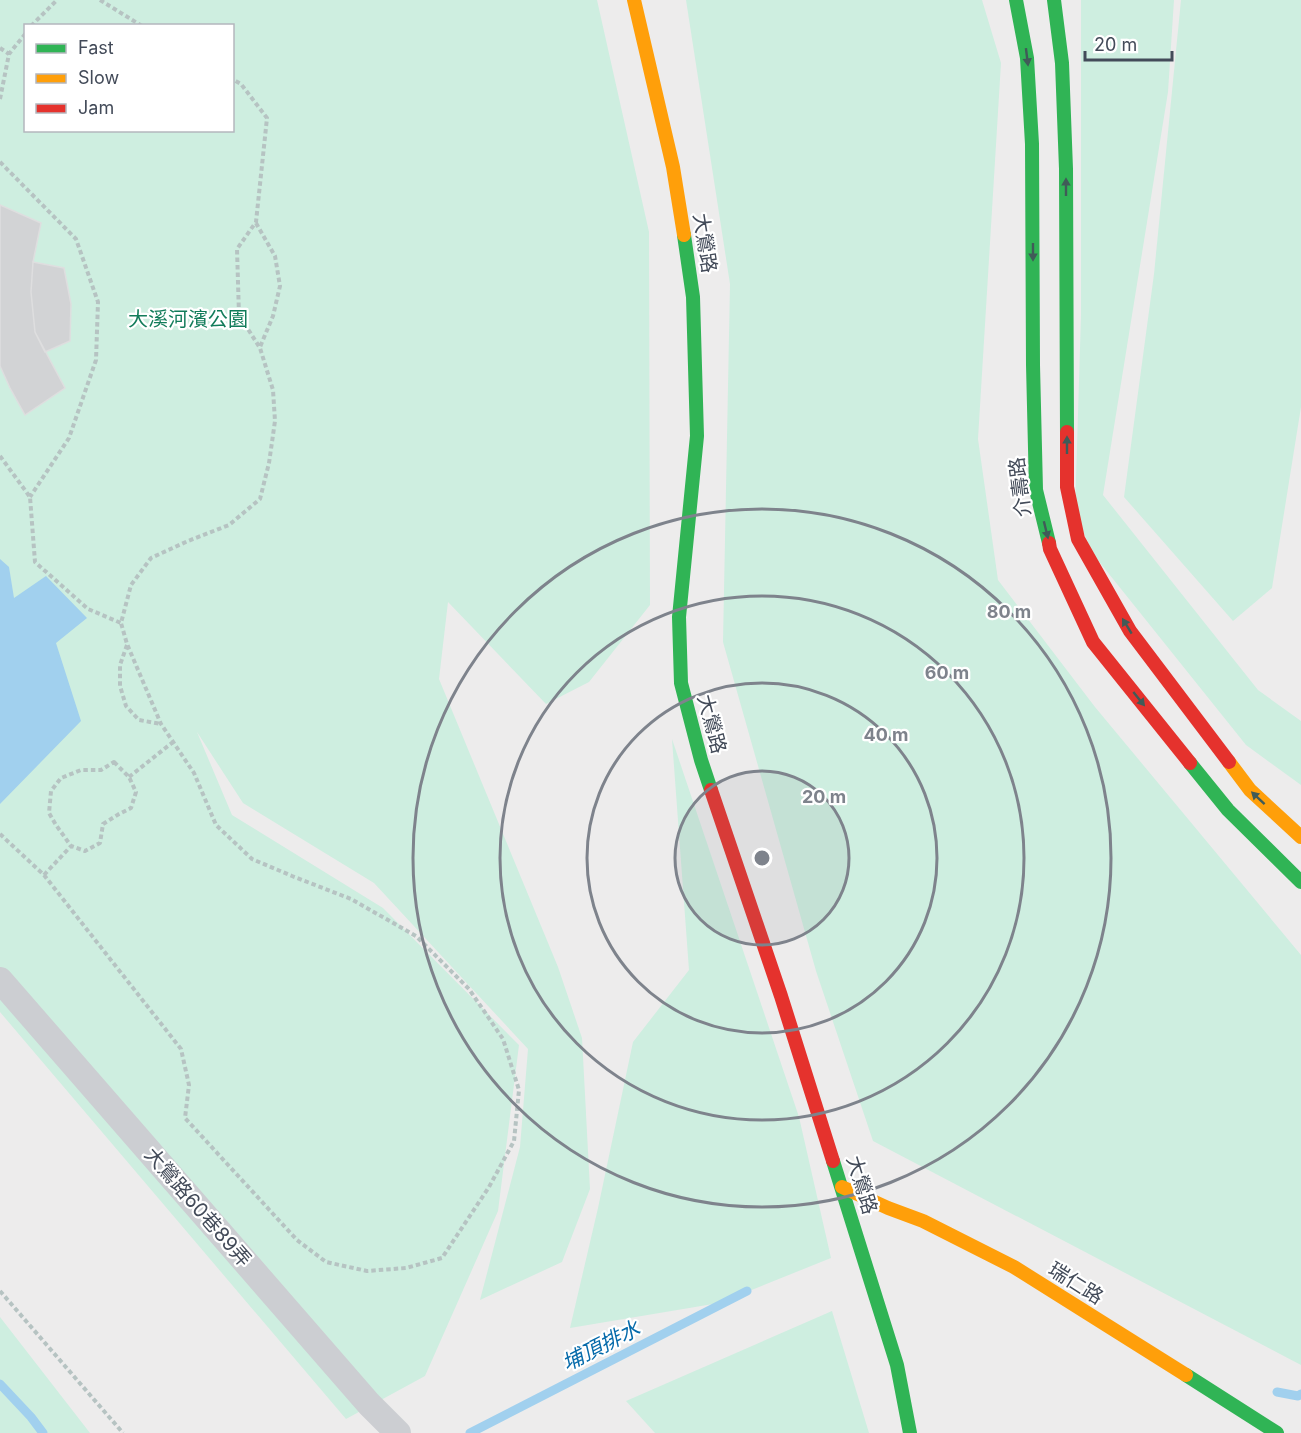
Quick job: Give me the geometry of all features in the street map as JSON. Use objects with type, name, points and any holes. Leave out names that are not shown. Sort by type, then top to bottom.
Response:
[{"type":"street","name":"大鶯路","points":[[634,0],[672,167],[693,297],[697,436],[679,616],[681,683],[701,760],[781,996],[897,1365],[910,1433]]},
{"type":"street","name":"介壽路","points":[[1016,0],[1028,58],[1032,144],[1036,490],[1050,549],[1093,642],[1228,810],[1301,882]]},
{"type":"street","points":[[1054,0],[1062,63],[1066,169],[1067,487],[1078,539],[1130,631],[1250,790],[1301,837]]},
{"type":"street","name":"大鶯路60巷89弄","points":[[0,980],[369,1404],[398,1433]]},
{"type":"street","name":"瑞仁路","points":[[842,1187],[923,1221],[1014,1268],[1277,1433]]},
{"type":"path","points":[[33,24],[57,0]]},
{"type":"path","points":[[100,0],[139,24]]},
{"type":"path","points":[[0,99],[9,54],[24,35]]},
{"type":"path","points":[[0,48],[9,54]]},
{"type":"path","points":[[0,834],[44,875],[181,1049],[189,1085],[185,1118],[297,1240],[326,1262],[367,1271],[406,1268],[442,1258],[489,1187],[514,1142],[519,1090],[503,1039],[469,989],[416,936],[351,899],[252,859],[216,825],[194,773],[161,724],[127,644],[121,623],[131,585],[151,558],[229,525],[260,499],[268,463],[275,421],[273,390],[260,348],[239,315],[237,249],[256,222],[267,118],[241,84],[234,80]]},
{"type":"path","points":[[0,162],[76,239],[98,302],[96,360],[69,438],[30,497]]},
{"type":"path","points":[[256,222],[275,256],[280,286],[273,316],[260,348]]},
{"type":"path","points":[[0,456],[30,497],[35,562],[88,609],[121,623]]},
{"type":"path","points":[[127,644],[120,664],[120,686],[126,706],[139,720],[161,724]]},
{"type":"path","points":[[129,777],[173,742]]},
{"type":"path","points":[[114,762],[129,777],[136,792],[131,808],[103,824],[100,843],[85,851],[71,846],[49,813],[51,791],[62,777],[81,771],[101,770],[114,762]]},
{"type":"path","points":[[44,875],[71,846]]},
{"type":"path","points":[[0,1291],[123,1433]]},
{"type":"green space","name":"大溪河濱公園","points":[[0,0],[597,0],[649,232],[650,605],[589,682],[546,704],[448,602],[439,679],[558,967],[582,1038],[590,1189],[562,1262],[480,1300],[520,1147],[528,1049],[374,883],[243,803],[197,732],[232,815],[383,908],[519,1045],[498,1211],[425,1376],[346,1419],[0,1012]]},
{"type":"green space","points":[[686,0],[982,0],[1001,63],[978,439],[998,580],[1095,707],[1301,955],[1301,1365],[873,1141],[816,971],[723,642],[730,284]]},
{"type":"green space","points":[[1081,0],[1174,0],[1168,92],[1103,495],[1258,690],[1301,721],[1301,785],[1246,745],[1093,554],[1075,513],[1081,315]]},
{"type":"green space","points":[[1181,0],[1301,0],[1301,407],[1272,588],[1233,621],[1124,497],[1154,274]]},
{"type":"green space","points":[[672,739],[799,1117],[831,1258],[719,1303],[570,1328],[633,1042],[689,970]]},
{"type":"green space","points":[[832,1311],[869,1433],[655,1433],[626,1401]]},
{"type":"green space","points":[[0,1317],[90,1433],[0,1433]]},
{"type":"water","points":[[0,559],[9,567],[14,598],[46,576],[87,618],[56,643],[81,721],[0,804]]},
{"type":"building","points":[[0,205],[41,223],[33,262],[31,292],[35,332],[65,388],[25,415],[0,366]]},
{"type":"building","points":[[33,262],[64,268],[71,304],[70,341],[45,352],[35,332],[31,292]]},
{"type":"waterway","name":"埔頂排水","points":[[470,1433],[747,1291]]},
{"type":"waterway","points":[[0,1384],[43,1433]]},
{"type":"waterway","name":"埔頂排水","points":[[1277,1392],[1298,1396],[1301,1394]]},
{"type":"traffic: fast","points":[[1016,0],[1027,58],[1032,144],[1036,490],[1049,543]]},
{"type":"traffic: fast","points":[[1054,0],[1062,63],[1066,169],[1067,432]]},
{"type":"traffic: fast","points":[[684,235],[693,297],[697,436],[679,617],[681,683],[711,790]]},
{"type":"traffic: fast","points":[[1190,763],[1228,810],[1301,882]]},
{"type":"traffic: fast","points":[[833,1161],[897,1365],[910,1433]]},
{"type":"traffic: fast","points":[[1186,1375],[1277,1433]]},
{"type":"traffic: slow","points":[[634,0],[673,167],[684,235]]},
{"type":"traffic: slow","points":[[1229,762],[1250,790],[1301,837]]},
{"type":"traffic: slow","points":[[842,1187],[923,1221],[1014,1267],[1186,1375]]},
{"type":"traffic: jam","points":[[1067,432],[1067,487],[1078,539],[1130,631],[1229,762]]},
{"type":"traffic: jam","points":[[1049,543],[1093,642],[1190,763]]},
{"type":"traffic: jam","points":[[711,790],[781,996],[833,1161]]}]
